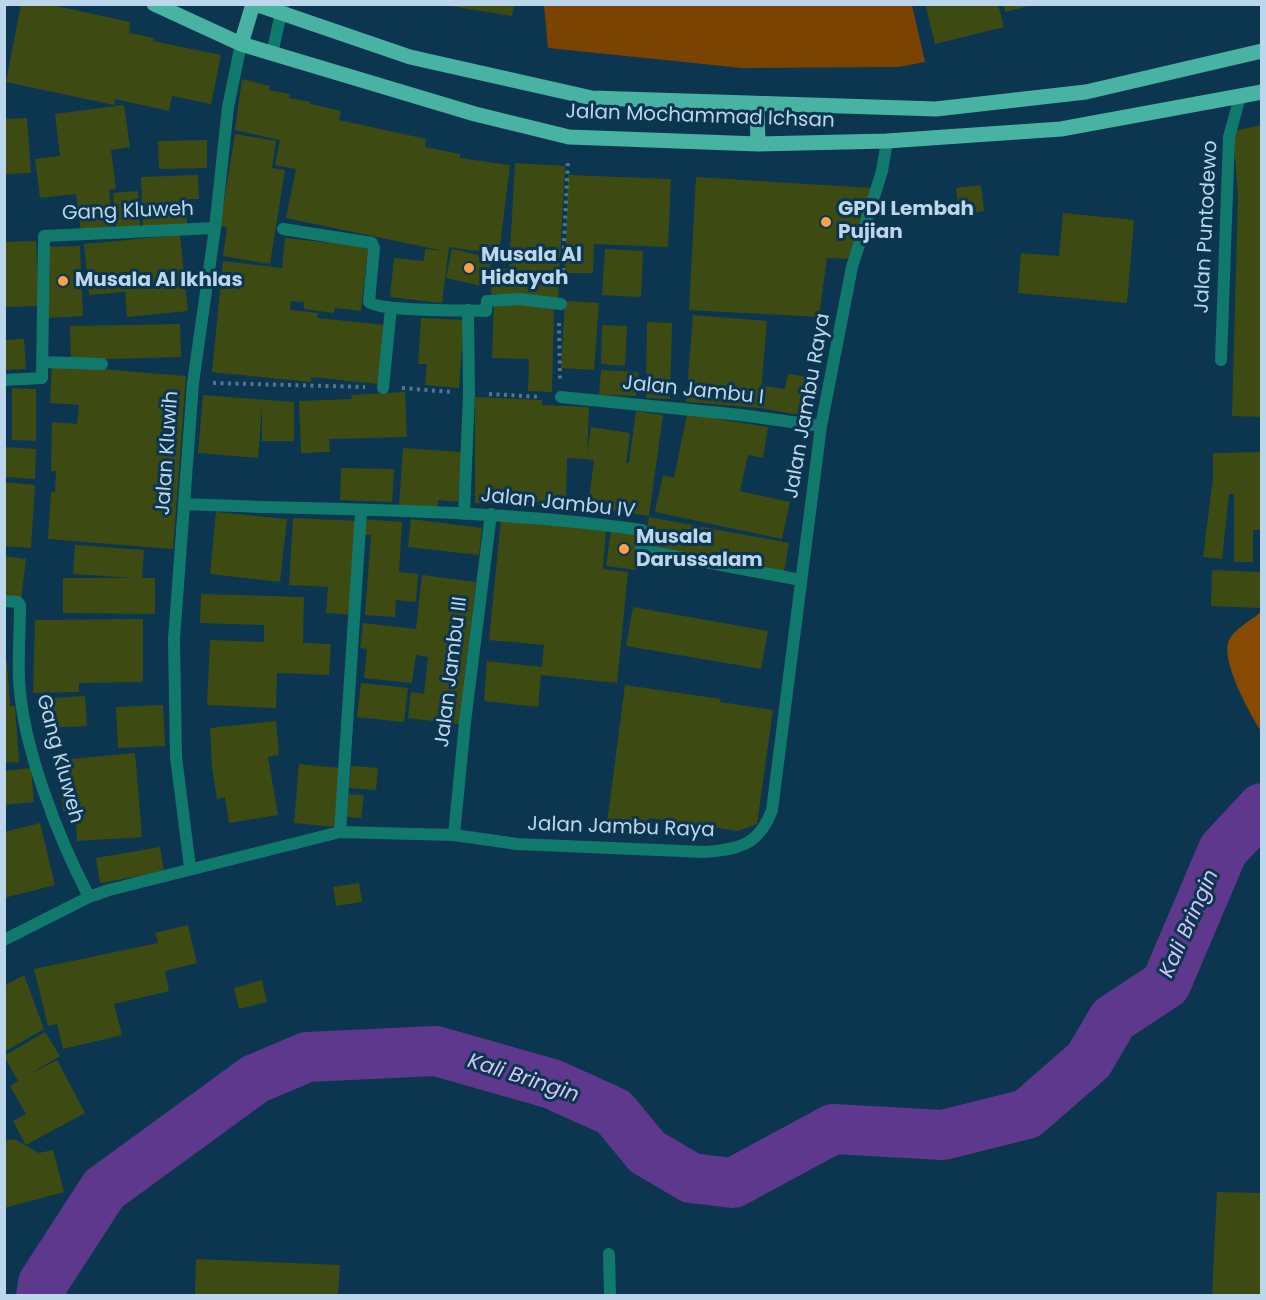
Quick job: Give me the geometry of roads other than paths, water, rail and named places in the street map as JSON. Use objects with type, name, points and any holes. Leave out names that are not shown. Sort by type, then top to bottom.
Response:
[{"type":"main road","name":"Jalan Mochammad Ichsan","points":[[154,4],[241,44],[272,54],[475,114],[570,137],[758,144],[887,141],[1061,129],[1262,92]]},
{"type":"main road","name":"Jalan Mochammad Ichsan","points":[[254,4],[282,9],[410,57],[592,98],[757,106],[936,109],[1086,92],[1262,51]]},
{"type":"main road","points":[[241,44],[254,4]]},
{"type":"main road","points":[[757,106],[758,144]]},
{"type":"street","points":[[272,54],[282,9]]},
{"type":"street","name":"Jalan Kluwih","points":[[190,867],[176,757],[172,698],[174,639],[193,383],[215,228],[228,107],[241,44]]},
{"type":"street","name":"Jalan Puntodewo","points":[[1221,360],[1229,137],[1239,97]]},
{"type":"street","name":"Jalan Jambu Raya","points":[[4,940],[89,897],[190,867],[340,832],[454,835],[517,844],[705,852],[731,850],[752,841],[765,829],[772,810],[822,426],[852,267],[882,171],[887,141]]},
{"type":"street","name":"Gang Kluweh","points":[[42,362],[44,236],[215,228]]},
{"type":"street","points":[[283,229],[372,243],[374,248],[369,302],[391,308],[486,311],[487,301],[519,299],[561,304]]},
{"type":"street","points":[[383,388],[391,308]]},
{"type":"street","points":[[464,514],[469,393],[468,310]]},
{"type":"street","points":[[4,380],[41,380],[42,362],[102,364]]},
{"type":"street","name":"Jalan Jambu I","points":[[561,397],[741,415],[822,426]]},
{"type":"street","name":"Jalan Jambu IV","points":[[184,504],[361,512],[491,514],[642,530],[641,550],[801,580]]},
{"type":"street","points":[[340,832],[361,512]]},
{"type":"street","name":"Jalan Jambu III","points":[[454,835],[465,722],[491,514]]},
{"type":"street","name":"Gang Kluweh","points":[[4,601],[18,602],[20,605],[19,680],[28,733],[63,846],[89,897]]},
{"type":"street","points":[[609,1254],[610,1296]]},
{"type":"waterway","name":"Kali Bringin","points":[[41,1296],[43,1283],[104,1189],[255,1079],[307,1057],[436,1051],[552,1084],[614,1112],[647,1152],[691,1178],[733,1183],[833,1129],[943,1135],[1027,1114],[1089,1060],[1113,1019],[1166,984],[1223,850],[1262,808]]},
{"type":"place","name":"GPDI Lembah Pujian","points":[[826,222]]},
{"type":"place","name":"Musala Al Hidayah","points":[[469,268]]},
{"type":"place","name":"Musala Al Ikhlas","points":[[63,281]]},
{"type":"place","name":"Musala Darussalam","points":[[624,549]]}]
